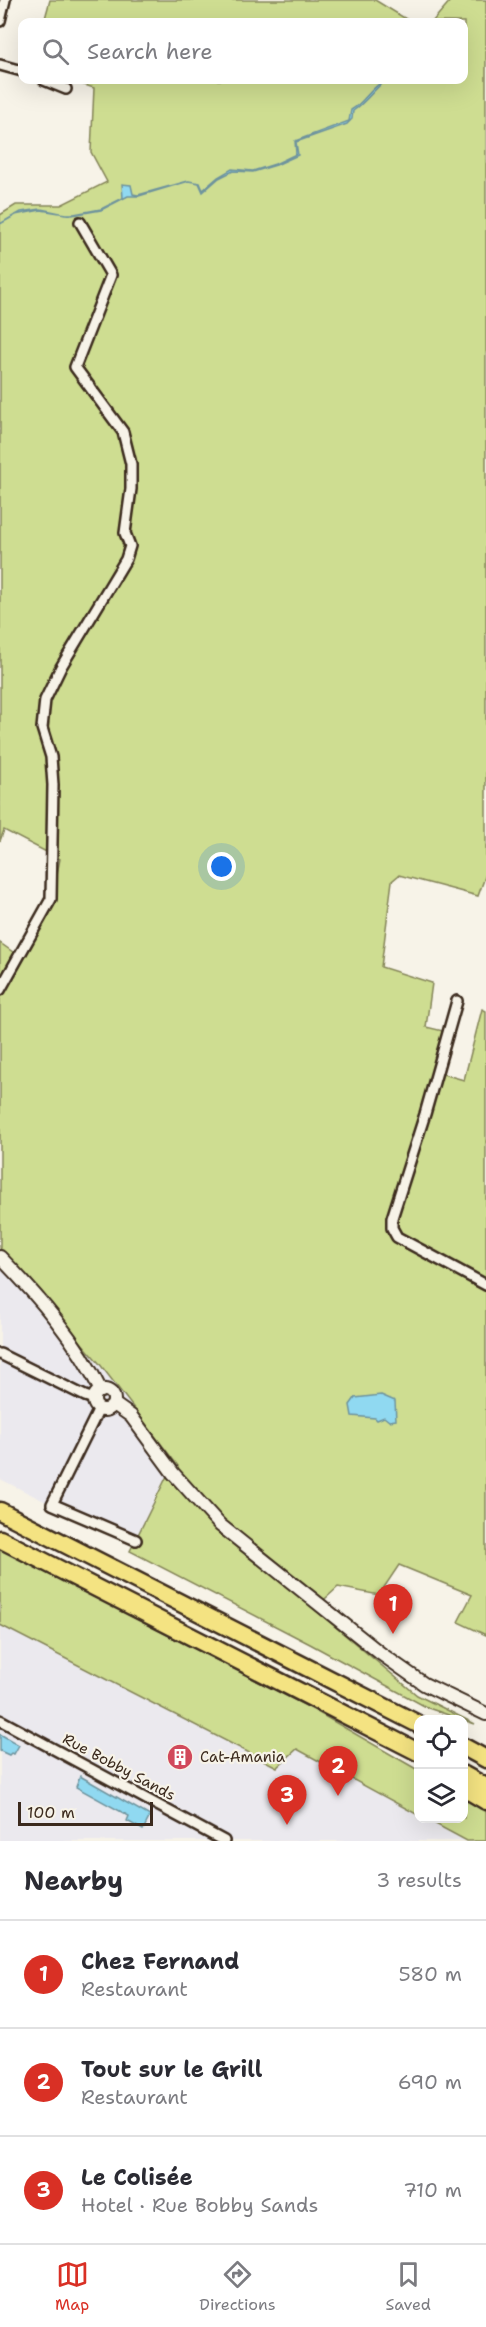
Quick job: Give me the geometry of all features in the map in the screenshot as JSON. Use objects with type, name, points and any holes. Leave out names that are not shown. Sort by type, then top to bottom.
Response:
[{"type":"highway","points":[[0,1511],[414,1722]]},
{"type":"highway","points":[[0,1539],[411,1748]]},
{"type":"highway","points":[[330,1678],[338,1675],[419,1715]]},
{"type":"highway","points":[[468,1738],[486,1745]]},
{"type":"highway","points":[[411,1748],[403,1753],[414,1760]]},
{"type":"highway","points":[[468,1749],[486,1759]]},
{"type":"highway","points":[[468,1777],[486,1787]]},
{"type":"highway","points":[[468,1790],[486,1801]]},
{"type":"street","points":[[0,21],[5,0]]},
{"type":"street","points":[[0,65],[18,70]]},
{"type":"street","points":[[54,84],[66,89]]},
{"type":"street","points":[[0,990],[51,899],[53,785],[51,757],[42,728],[45,700],[61,667],[126,559],[130,546],[125,533],[132,489],[131,464],[123,432],[75,367],[111,275],[80,222]]},
{"type":"street","points":[[457,1000],[425,1114],[392,1218],[392,1228],[397,1237],[486,1285]]},
{"type":"street","points":[[0,1257],[31,1291],[87,1361],[98,1400]]},
{"type":"street","points":[[0,1354],[98,1400],[109,1409],[114,1404],[114,1397],[110,1392],[98,1400],[52,1504],[136,1540]]},
{"type":"street","points":[[114,1404],[131,1416],[173,1473],[220,1525],[380,1653],[424,1684],[486,1714]]},
{"type":"street","name":"Rue Bobby Sands","points":[[0,1720],[224,1841]]},
{"type":"shaded area","points":[[0,1248],[99,1363],[179,1466],[166,1478],[133,1545],[0,1479]]},
{"type":"shaded area","points":[[0,1625],[277,1767],[297,1749],[414,1813],[414,1823],[433,1823],[467,1841],[0,1841]]},
{"type":"green space","points":[[50,0],[375,0],[404,18],[45,18]]},
{"type":"green space","points":[[451,0],[486,0],[486,874],[478,896],[399,875],[392,881],[381,967],[432,983],[426,1027],[443,1031],[432,1071],[464,1080],[482,1009],[486,1011],[486,1635],[458,1622],[472,1595],[399,1565],[379,1595],[338,1587],[314,1609],[417,1695],[457,1715],[449,1715],[428,1708],[130,1551],[166,1478],[178,1466],[99,1363],[0,1248],[0,943],[20,957],[55,884],[60,859],[4,830],[0,841],[0,215],[16,205],[61,205],[107,182],[91,152],[94,88],[82,84],[468,84],[468,18],[435,18]]},
{"type":"green space","points":[[0,1549],[312,1709],[414,1768],[414,1813],[297,1749],[277,1767],[0,1625]]},
{"type":"green space","points":[[468,1798],[486,1808],[486,1841],[467,1841],[433,1823],[468,1823]]},
{"type":"water","points":[[381,84],[353,111],[352,119],[347,124],[296,142],[298,155],[276,165],[253,172],[233,171],[219,178],[203,192],[199,183],[194,182],[200,183],[203,190],[218,177],[232,169],[253,171],[296,154],[295,141],[349,121],[351,110],[376,86]]},
{"type":"water","points":[[189,181],[139,196],[128,196],[101,210],[72,215],[66,214],[101,209],[123,198],[122,184],[131,185],[133,194],[138,195]]},
{"type":"water","points":[[41,209],[62,213],[41,210],[16,215]]},
{"type":"water","points":[[381,1395],[395,1401],[396,1420],[389,1421],[384,1417],[377,1420],[352,1416],[350,1405],[355,1398]]},
{"type":"water","points":[[0,1734],[19,1745],[14,1754],[9,1755],[0,1751]]},
{"type":"water","points":[[80,1776],[150,1816],[143,1830],[127,1821],[129,1816],[76,1787]]},
{"type":"place","name":"Chez Fernand","points":[[393,1634]]},
{"type":"place","name":"Cat-Amania","points":[[180,1757]]},
{"type":"place","name":"Tout sur le Grill","points":[[338,1796]]},
{"type":"place","name":"Le Colisée","points":[[287,1825]]}]
